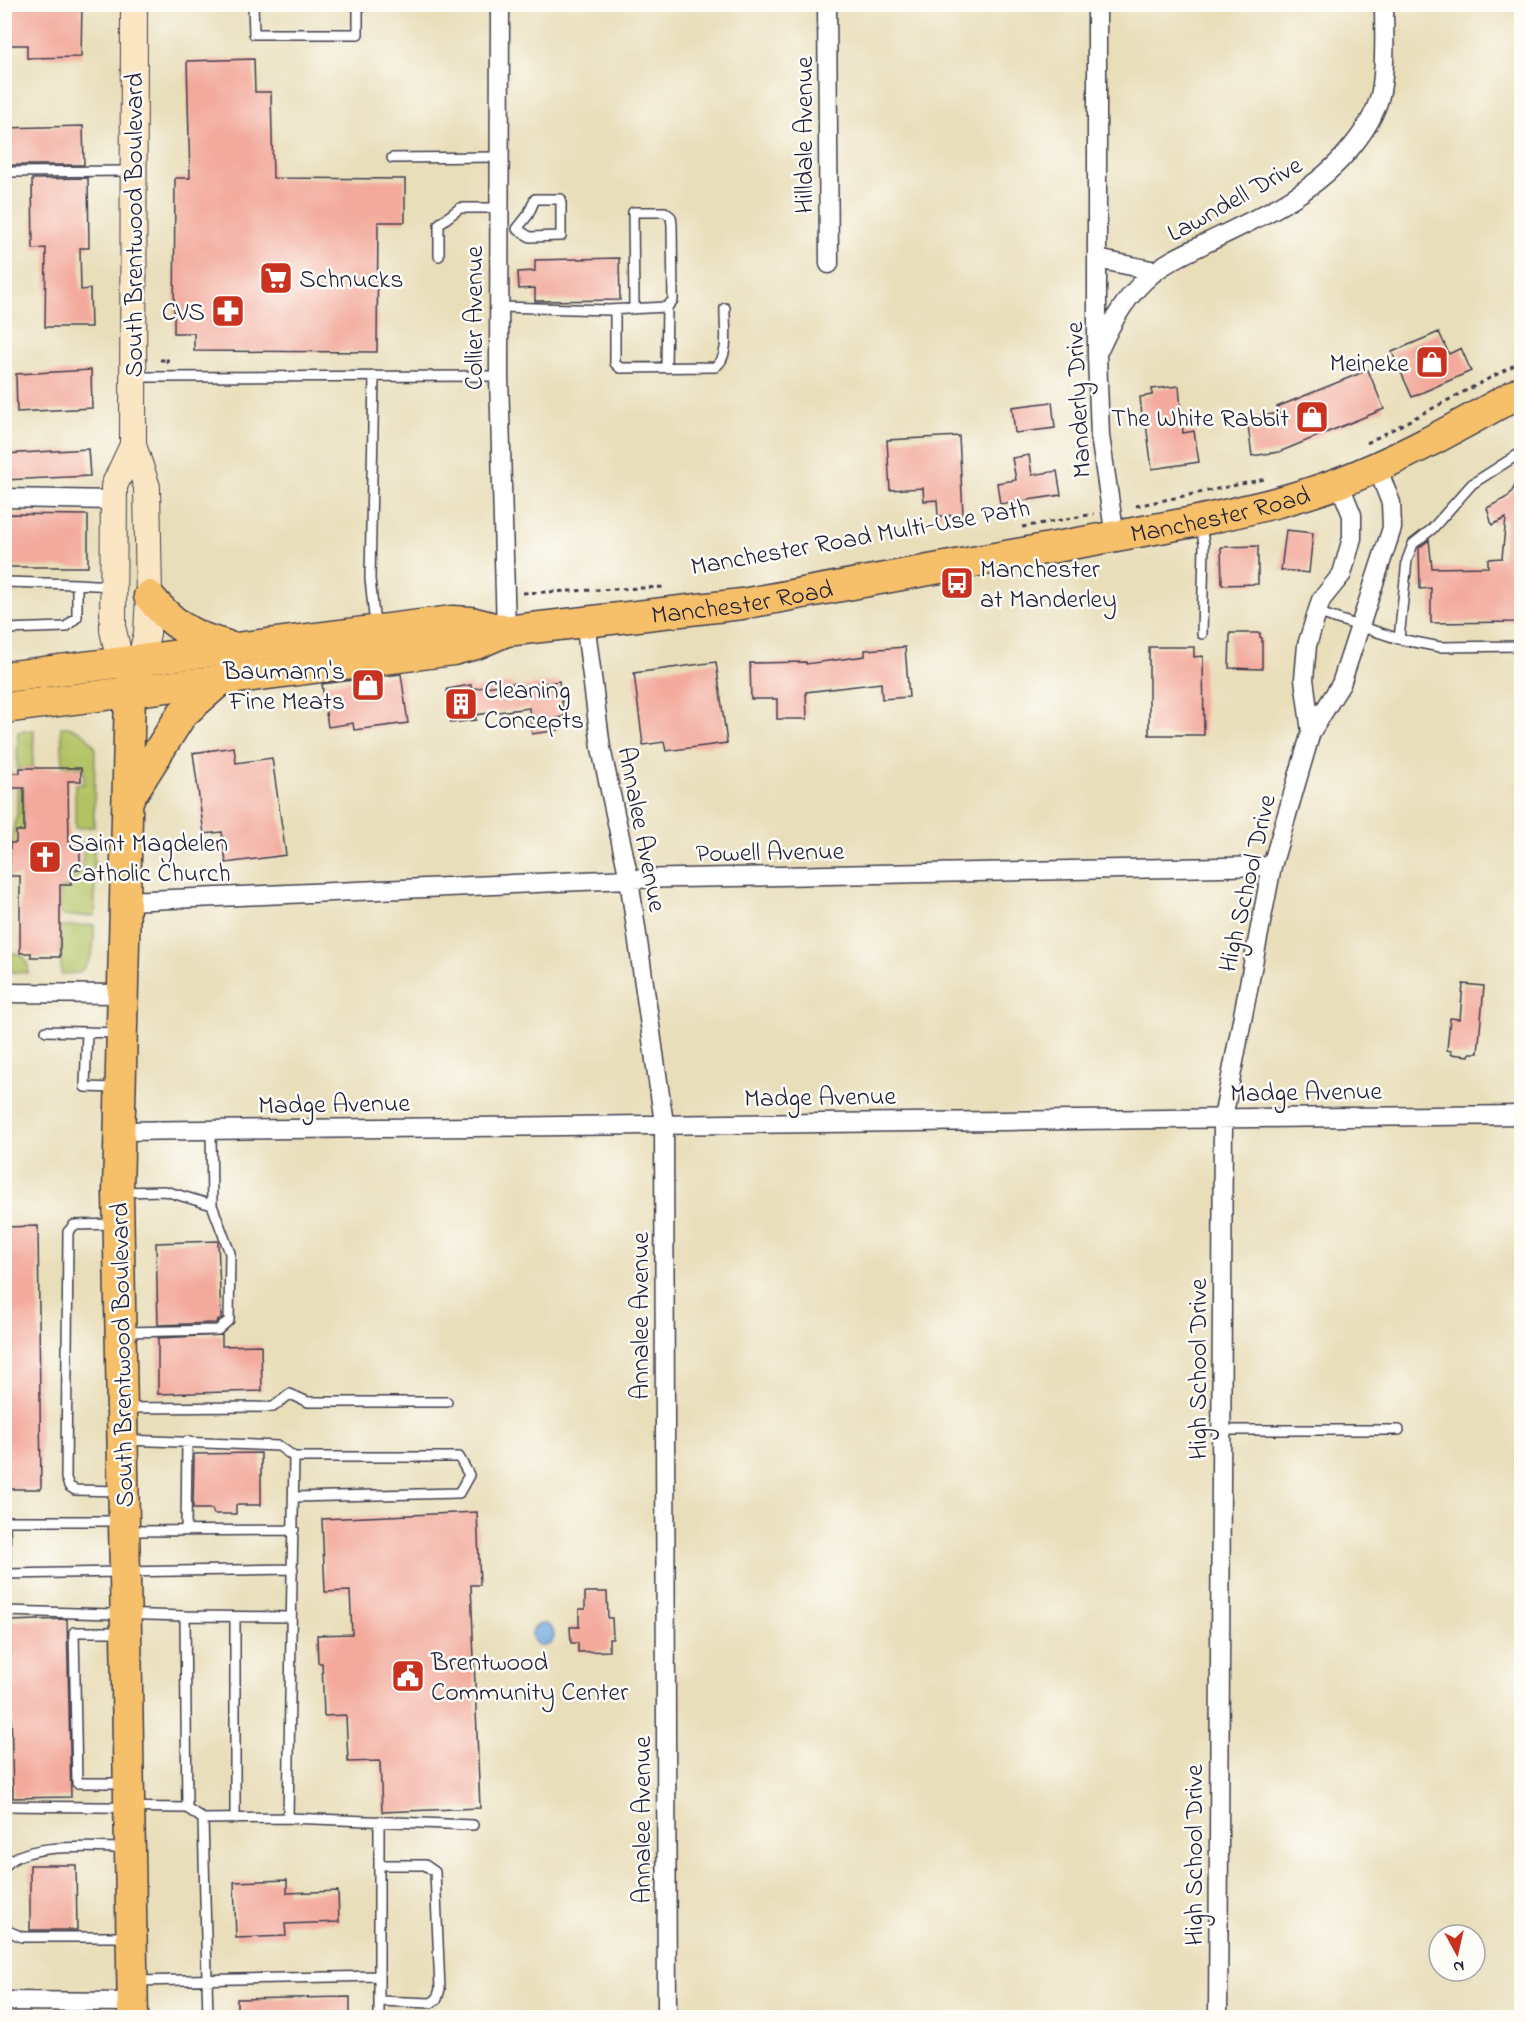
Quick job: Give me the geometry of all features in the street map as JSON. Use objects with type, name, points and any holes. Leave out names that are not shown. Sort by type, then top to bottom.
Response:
[{"type":"main road","name":"South Brentwood Boulevard","points":[[130,661],[147,633],[149,596],[147,487],[133,445],[134,4]]},
{"type":"main road","name":"Manchester Road","points":[[4,708],[453,650],[476,644],[506,631],[742,604],[1199,520],[1272,504],[1339,483],[1370,456],[1521,392]]},
{"type":"main road","name":"South Brentwood Boulevard","points":[[132,2000],[118,1225],[130,661],[113,630],[113,586],[114,486],[133,445]]},
{"type":"main road","points":[[149,596],[180,628],[207,640],[233,647]]},
{"type":"main road","name":"Manchester Road","points":[[4,677],[452,621],[471,622],[506,631]]},
{"type":"main road","points":[[127,801],[182,714],[222,679]]},
{"type":"street","name":"Collier Avenue","points":[[500,4],[498,376],[506,631]]},
{"type":"street","name":"Hilldale Avenue","points":[[827,4],[829,264]]},
{"type":"street","name":"Manderly Drive","points":[[1097,4],[1097,355],[1100,436],[1115,537]]},
{"type":"street","name":"Lawndell Drive","points":[[1097,355],[1112,321],[1125,302],[1156,271],[1300,196],[1326,176],[1346,155],[1364,131],[1380,93],[1384,4]]},
{"type":"street","points":[[1097,260],[1156,271]]},
{"type":"street","name":"High School Drive","points":[[1218,2018],[1223,1118],[1272,866],[1311,732],[1341,684],[1392,528],[1391,503],[1370,456]]},
{"type":"street","name":"High School Drive","points":[[1311,732],[1304,679],[1307,645],[1321,600],[1342,574],[1352,538],[1352,514],[1339,483]]},
{"type":"street","points":[[4,498],[114,500]]},
{"type":"street","name":"Annalee Avenue","points":[[585,621],[601,748],[629,879],[664,1123],[667,2018]]},
{"type":"street","name":"Powell Avenue","points":[[126,901],[629,879],[1272,866]]},
{"type":"street","points":[[4,993],[122,994]]},
{"type":"street","name":"Madge Avenue","points":[[120,1131],[1521,1115]]},
{"type":"street","points":[[4,2001],[132,2000]]},
{"type":"lane","points":[[254,4],[254,34],[358,34],[358,4]]},
{"type":"lane","points":[[392,158],[498,157]]},
{"type":"lane","points":[[4,172],[132,171]]},
{"type":"lane","points":[[498,230],[517,229],[531,237],[561,236],[561,199],[535,199],[528,215],[517,229]]},
{"type":"lane","points":[[438,256],[439,224],[460,208],[498,208]]},
{"type":"lane","points":[[634,307],[633,212],[665,212],[671,217],[670,304],[666,367]]},
{"type":"lane","points":[[498,307],[615,310],[670,304]]},
{"type":"lane","points":[[615,310],[615,363],[620,368],[715,367],[720,364],[724,354],[724,308]]},
{"type":"lane","points":[[134,376],[498,376]]},
{"type":"lane","points":[[374,376],[370,579],[375,631]]},
{"type":"lane","points":[[1398,639],[1407,560],[1413,544],[1432,528],[1472,484],[1521,452]]},
{"type":"lane","points":[[1199,520],[1204,544],[1203,634]]},
{"type":"lane","points":[[4,582],[113,586]]},
{"type":"lane","points":[[4,629],[66,627],[77,617],[77,584]]},
{"type":"lane","points":[[1316,612],[1359,624],[1398,639],[1440,647],[1521,646]]},
{"type":"lane","points":[[46,1031],[122,1033]]},
{"type":"lane","points":[[87,1032],[85,1087],[121,1089]]},
{"type":"lane","points":[[120,1332],[218,1330],[230,1320],[230,1253],[212,1205],[212,1130]]},
{"type":"lane","points":[[118,1192],[165,1191],[212,1205]]},
{"type":"lane","points":[[118,1225],[91,1223],[74,1225],[68,1233],[66,1478],[69,1486],[75,1490],[123,1491]]},
{"type":"lane","points":[[121,1408],[273,1407],[290,1394],[308,1402],[447,1402]]},
{"type":"lane","points":[[1222,1430],[1399,1430]]},
{"type":"lane","points":[[122,1440],[279,1446],[294,1457],[459,1456],[469,1475],[459,1493],[294,1497]]},
{"type":"lane","points":[[186,1530],[187,1441]]},
{"type":"lane","points":[[288,1818],[294,1457]]},
{"type":"lane","points":[[293,1569],[6,1574],[5,1521],[186,1530],[294,1530]]},
{"type":"lane","points":[[4,1611],[125,1623]]},
{"type":"lane","points":[[290,1617],[185,1616],[74,1632],[77,1783],[187,1808],[203,1819],[288,1818],[473,1825]]},
{"type":"lane","points":[[185,1616],[187,1808]]},
{"type":"lane","points":[[234,1617],[235,1818]]},
{"type":"lane","points":[[4,1806],[128,1795]]},
{"type":"lane","points":[[203,1819],[208,2018]]},
{"type":"lane","points":[[379,1821],[379,2018]]},
{"type":"lane","points":[[4,1868],[9,1860],[28,1852],[129,1848]]},
{"type":"lane","points":[[379,1865],[425,1865],[435,1872],[440,1989],[437,1999],[431,2003],[379,2001]]},
{"type":"lane","points":[[4,1923],[8,1931],[22,1937],[130,1936]]},
{"type":"lane","points":[[132,2000],[206,1980],[379,1977]]},
{"type":"path","points":[[166,368],[168,354]]},
{"type":"path","points":[[160,360],[167,360]]},
{"type":"path","points":[[1370,456],[1521,360]]},
{"type":"path","points":[[1132,507],[1270,478]]},
{"type":"path","name":"Manchester Road Multi-Use Path","points":[[1019,528],[1046,521],[1094,514]]},
{"type":"path","name":"Manchester Road Multi-Use Path","points":[[523,593],[670,587]]},
{"type":"green space","points":[[61,727],[81,732],[95,747],[94,827],[75,828],[75,784],[84,784],[84,767],[63,766]]},
{"type":"green space","points":[[34,730],[33,768],[20,768],[17,771],[18,732]]},
{"type":"green space","points":[[17,788],[24,788],[24,831],[16,843],[10,843],[17,814]]},
{"type":"green space","points":[[84,841],[94,841],[95,916],[65,916],[60,913],[61,887],[72,887],[73,872],[82,872]]},
{"type":"green space","points":[[94,925],[93,945],[88,962],[79,973],[61,974],[60,926]]},
{"type":"green space","points":[[9,952],[18,954],[26,960],[28,973],[11,972]]},
{"type":"green space","points":[[65,2011],[67,2017],[37,2017],[39,2012]]},
{"type":"water","points":[[543,1624],[551,1627],[554,1635],[551,1643],[543,1646],[535,1643],[532,1635],[535,1627]]},
{"type":"building","points":[[4,4],[82,4],[81,57],[27,58],[27,45],[4,45]]},
{"type":"building","name":"Schnucks","points":[[254,59],[255,92],[271,92],[273,178],[405,179],[405,222],[378,222],[377,352],[194,351],[194,333],[174,333],[175,178],[190,178],[187,61]]},
{"type":"building","points":[[83,126],[84,165],[4,165],[4,128]]},
{"type":"building","points":[[88,178],[89,248],[80,248],[81,290],[90,289],[91,327],[45,327],[46,248],[33,249],[32,179]]},
{"type":"building","points":[[619,258],[620,300],[535,301],[535,288],[519,289],[518,272],[535,271],[535,260]]},
{"type":"building","name":"Meineke","points":[[1439,332],[1449,354],[1461,348],[1471,371],[1412,397],[1392,352]]},
{"type":"building","points":[[91,370],[92,408],[17,412],[16,374]]},
{"type":"building","points":[[1368,370],[1384,409],[1279,452],[1252,456],[1247,418],[1280,413],[1277,407]]},
{"type":"building","points":[[1179,386],[1183,433],[1194,431],[1199,462],[1152,469],[1140,397],[1152,395],[1152,389]]},
{"type":"building","points":[[1052,402],[1055,428],[1015,433],[1012,407]]},
{"type":"building","points":[[959,436],[963,515],[938,516],[937,500],[924,501],[923,488],[890,490],[887,440]]},
{"type":"building","points":[[88,449],[90,476],[4,480],[4,454]]},
{"type":"building","points":[[1029,455],[1032,475],[1057,471],[1061,495],[1000,504],[997,483],[1016,480],[1012,458]]},
{"type":"building","points":[[1521,475],[1521,622],[1431,623],[1431,588],[1420,589],[1419,548],[1429,540],[1432,568],[1488,567],[1488,559],[1502,558],[1506,518],[1492,525],[1487,508],[1509,496]]},
{"type":"building","points":[[4,514],[88,515],[88,567],[4,567]]},
{"type":"building","points":[[1286,530],[1313,533],[1309,573],[1281,570]]},
{"type":"building","points":[[1258,546],[1258,584],[1222,585],[1221,547]]},
{"type":"building","points":[[1230,633],[1260,633],[1262,669],[1229,668]]},
{"type":"building","points":[[905,647],[909,697],[882,699],[881,683],[806,692],[807,719],[777,719],[777,699],[751,699],[750,663],[806,662],[806,664],[865,656],[865,650]]},
{"type":"building","points":[[1149,647],[1194,647],[1194,657],[1203,656],[1204,735],[1149,735]]},
{"type":"building","points":[[716,662],[727,743],[666,751],[664,742],[643,745],[634,673]]},
{"type":"building","points":[[401,674],[408,723],[354,730],[353,723],[328,727],[322,684]]},
{"type":"building","points":[[559,681],[564,717],[556,718],[558,730],[532,734],[529,708],[475,715],[476,720],[451,723],[447,689],[471,685],[471,689],[513,683],[513,688]]},
{"type":"building","points":[[234,747],[236,763],[272,758],[286,855],[226,863],[222,832],[204,834],[193,753]]},
{"type":"building","name":"Saint Magdelen Catholic Church","points":[[20,768],[81,768],[81,781],[68,781],[69,842],[80,842],[80,870],[71,870],[71,885],[60,885],[60,957],[31,957],[31,953],[20,953],[20,876],[10,876],[10,843],[16,843],[16,831],[24,831],[24,788],[8,788],[8,773],[20,773]]},
{"type":"building","points":[[1463,984],[1484,986],[1478,1053],[1470,1053],[1469,1056],[1451,1054],[1451,1051],[1447,1050],[1450,1018],[1460,1019]]},
{"type":"building","points":[[38,1226],[41,1489],[4,1489],[4,1227]]},
{"type":"building","points":[[218,1241],[221,1318],[215,1323],[158,1325],[156,1243]]},
{"type":"building","points":[[222,1335],[222,1346],[261,1345],[262,1391],[158,1394],[158,1338]]},
{"type":"building","points":[[261,1453],[261,1505],[236,1505],[236,1514],[214,1514],[212,1509],[193,1509],[194,1454]]},
{"type":"building","points":[[477,1512],[480,1585],[471,1585],[480,1808],[382,1812],[380,1761],[348,1762],[346,1715],[324,1716],[322,1663],[318,1663],[317,1635],[352,1634],[350,1591],[325,1592],[322,1519]]},
{"type":"building","points":[[585,1592],[607,1592],[608,1618],[612,1618],[613,1639],[609,1639],[609,1651],[578,1652],[578,1643],[571,1643],[570,1627],[579,1627],[579,1609],[585,1609]]},
{"type":"building","points":[[67,1619],[71,1797],[13,1798],[9,1621]]},
{"type":"building","points":[[30,1865],[76,1865],[77,1930],[30,1930]]},
{"type":"building","points":[[287,1880],[287,1893],[338,1891],[339,1922],[285,1924],[286,1936],[236,1938],[234,1882]]},
{"type":"building","points":[[350,1997],[350,2018],[237,2018],[237,1999]]},
{"type":"place","name":"Schnucks","points":[[276,278]]},
{"type":"place","name":"CVS","points":[[228,311]]},
{"type":"place","name":"Meineke","points":[[1432,362]]},
{"type":"place","name":"The White Rabbit","points":[[1312,417]]},
{"type":"place","name":"Manchester at Manderley","points":[[957,583]]},
{"type":"place","name":"Baumann's Fine Meats","points":[[368,685]]},
{"type":"place","name":"Cleaning Concepts","points":[[461,704]]},
{"type":"place","name":"Saint Magdelen Catholic Church","points":[[45,857]]},
{"type":"place","name":"Brentwood Community Center","points":[[408,1676]]}]
